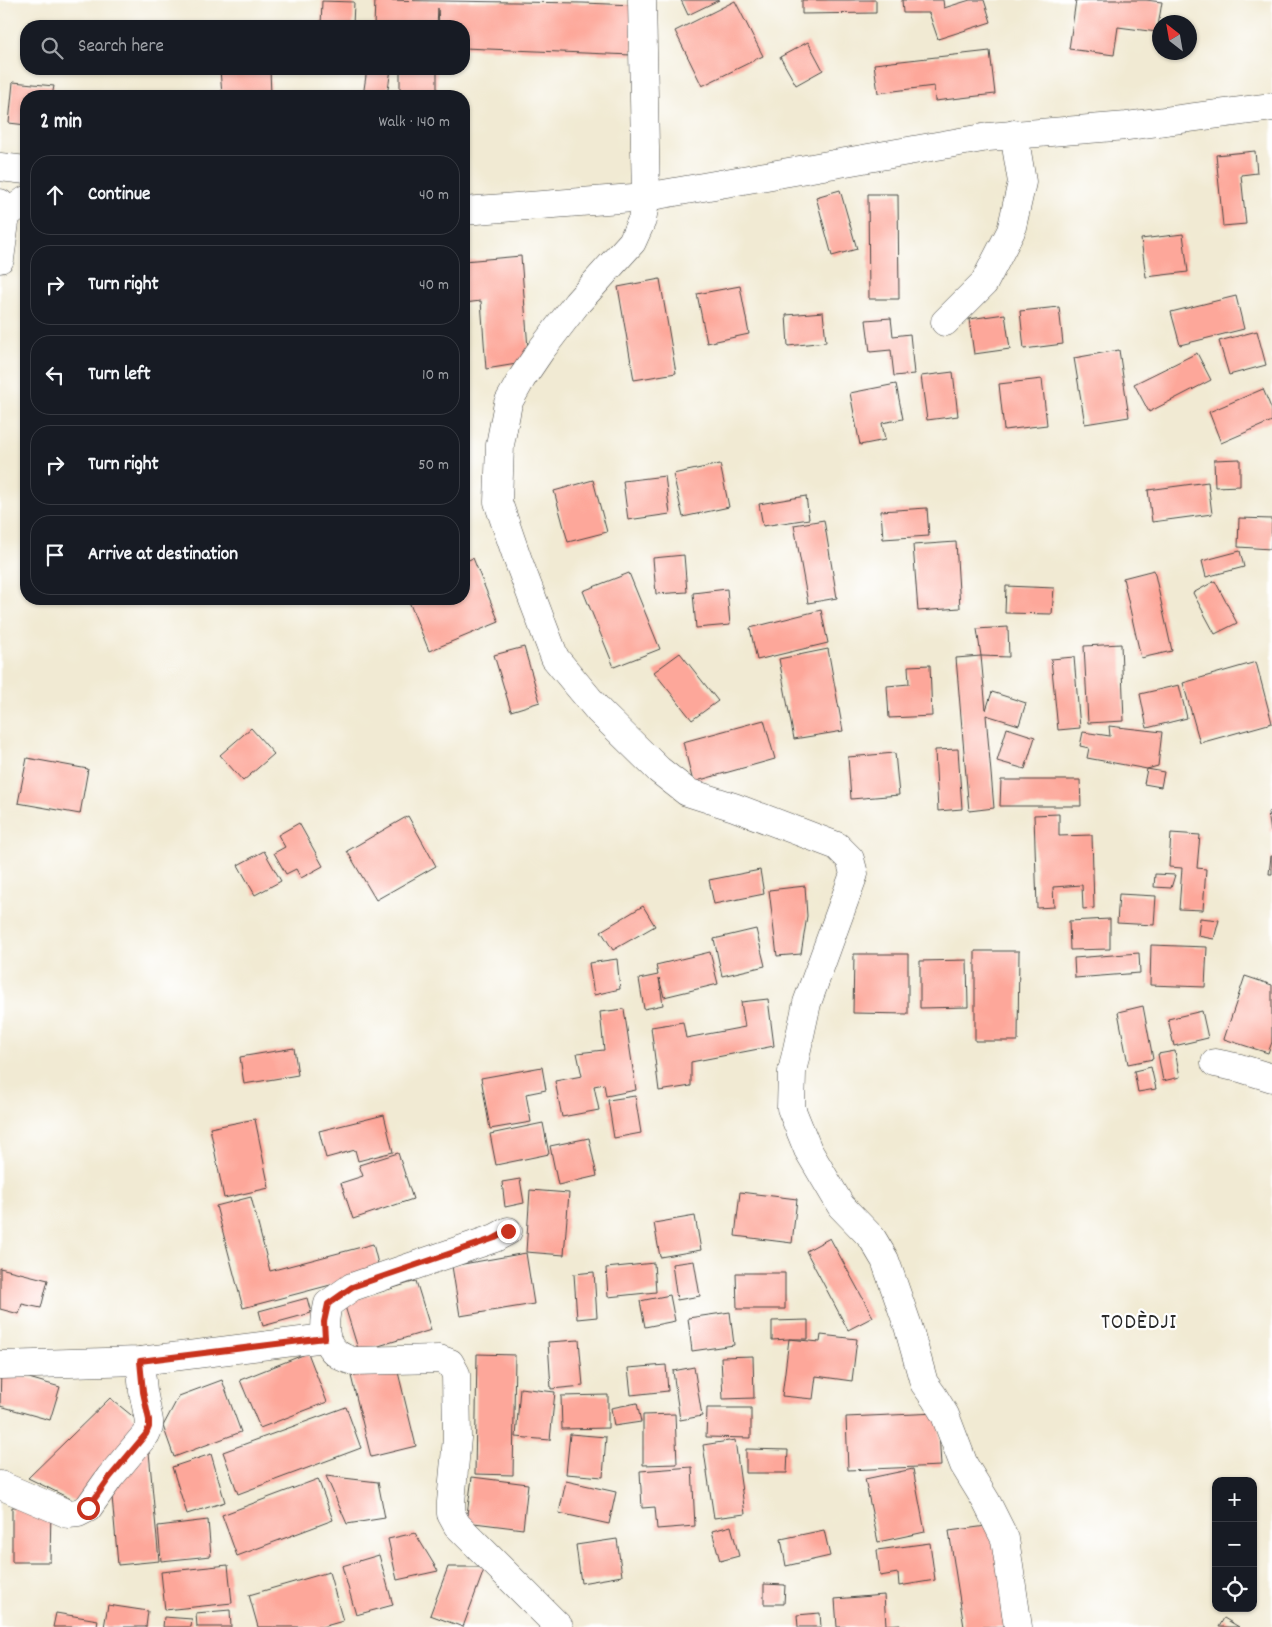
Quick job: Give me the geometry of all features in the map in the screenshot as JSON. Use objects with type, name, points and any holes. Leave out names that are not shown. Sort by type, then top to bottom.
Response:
[{"type":"street","points":[[642,0],[646,197],[642,220],[632,242],[577,303],[541,350],[522,378],[508,404],[500,445],[498,502],[555,658],[599,711],[659,770],[687,792],[734,807],[837,846],[850,859],[854,874],[807,1003],[793,1065],[791,1108],[808,1150],[841,1206],[872,1238],[885,1260],[908,1326],[924,1383],[945,1415],[964,1465],[986,1501],[1005,1539],[1018,1627]]},
{"type":"street","points":[[470,211],[646,197],[1014,134],[1127,126],[1272,107]]},
{"type":"street","points":[[945,322],[984,283],[1011,231],[1022,182],[1014,134]]},
{"type":"street","points":[[0,167],[20,169]]},
{"type":"street","points":[[0,259],[11,206]]},
{"type":"street","points":[[1215,1063],[1240,1068],[1272,1078]]},
{"type":"street","points":[[508,1231],[495,1238],[352,1287],[328,1304],[324,1322],[325,1338],[334,1351],[342,1358],[353,1361],[439,1358],[450,1363],[456,1374],[457,1438],[451,1502],[452,1514],[458,1525],[559,1627]]},
{"type":"street","points":[[0,1365],[140,1361],[325,1338]]},
{"type":"street","points":[[0,1484],[68,1514],[78,1513],[88,1508],[110,1477],[146,1434],[149,1427],[140,1361]]},
{"type":"building","points":[[375,0],[635,5],[632,55],[470,48],[470,20],[439,20],[438,8],[437,20],[374,20]]},
{"type":"building","points":[[681,0],[719,0],[688,15]]},
{"type":"building","points":[[802,0],[876,0],[876,13],[802,14]]},
{"type":"building","points":[[902,0],[943,0],[944,8],[970,0],[984,0],[991,22],[938,39],[929,13],[903,13]]},
{"type":"building","points":[[1076,0],[1146,0],[1162,2],[1160,15],[1152,15],[1152,31],[1118,27],[1114,55],[1069,49]]},
{"type":"building","points":[[322,1],[354,2],[353,20],[321,20]]},
{"type":"building","points":[[735,1],[763,56],[702,86],[675,31]]},
{"type":"building","points":[[808,42],[823,70],[796,85],[780,57]]},
{"type":"building","points":[[990,51],[995,94],[935,101],[934,86],[878,93],[874,64]]},
{"type":"building","points":[[220,75],[270,75],[271,90],[222,90]]},
{"type":"building","points":[[366,75],[390,75],[388,90],[364,90]]},
{"type":"building","points":[[400,75],[437,75],[437,90],[400,90]]},
{"type":"building","points":[[13,82],[54,86],[53,90],[20,90],[20,124],[9,123]]},
{"type":"building","points":[[1255,151],[1257,173],[1241,175],[1246,224],[1223,226],[1216,155]]},
{"type":"building","points":[[840,190],[857,249],[832,256],[816,197]]},
{"type":"building","points":[[868,194],[898,194],[899,299],[869,299]]},
{"type":"building","points":[[1183,234],[1188,272],[1146,277],[1141,239]]},
{"type":"building","points":[[521,256],[529,362],[486,369],[481,301],[470,302],[470,260]]},
{"type":"building","points":[[660,279],[676,373],[634,380],[618,287]]},
{"type":"building","points":[[740,286],[749,334],[707,343],[697,294]]},
{"type":"building","points":[[1236,296],[1244,329],[1180,345],[1171,312]]},
{"type":"building","points":[[1059,307],[1063,344],[1024,349],[1020,311]]},
{"type":"building","points":[[823,312],[826,342],[788,346],[786,315]]},
{"type":"building","points":[[1005,314],[1010,349],[974,354],[969,319]]},
{"type":"building","points":[[891,318],[893,336],[910,334],[914,374],[894,376],[891,350],[870,352],[866,320]]},
{"type":"building","points":[[1257,331],[1266,365],[1229,375],[1219,341]]},
{"type":"building","points":[[1119,350],[1129,417],[1085,424],[1074,358]]},
{"type":"building","points":[[1197,353],[1211,380],[1149,412],[1134,384]]},
{"type":"building","points":[[953,372],[958,416],[927,420],[921,376]]},
{"type":"building","points":[[1042,379],[1047,425],[1004,430],[999,384]]},
{"type":"building","points":[[896,384],[903,419],[882,423],[885,440],[860,445],[850,393]]},
{"type":"building","points":[[1263,389],[1272,410],[1272,421],[1221,443],[1209,412]]},
{"type":"building","points":[[1240,459],[1240,486],[1215,487],[1214,460]]},
{"type":"building","points":[[720,464],[729,507],[683,517],[673,474]]},
{"type":"building","points":[[665,476],[670,514],[628,520],[623,481]]},
{"type":"building","points":[[593,480],[607,532],[568,542],[554,491]]},
{"type":"building","points":[[1208,482],[1212,514],[1152,522],[1148,490]]},
{"type":"building","points":[[806,496],[809,519],[763,526],[759,504]]},
{"type":"building","points":[[927,508],[929,536],[883,539],[881,511]]},
{"type":"building","points":[[1239,518],[1272,519],[1271,549],[1238,547]]},
{"type":"building","points":[[824,520],[837,598],[808,603],[794,525]]},
{"type":"building","points":[[956,542],[960,608],[918,611],[913,545]]},
{"type":"building","points":[[1240,551],[1244,567],[1206,577],[1202,561]]},
{"type":"building","points":[[684,555],[687,592],[656,594],[653,558]]},
{"type":"building","points":[[473,558],[499,622],[429,651],[410,605],[470,605],[470,559]]},
{"type":"building","points":[[1154,570],[1172,651],[1141,658],[1123,578]]},
{"type":"building","points":[[629,573],[660,649],[614,667],[583,591]]},
{"type":"building","points":[[1215,581],[1237,623],[1215,634],[1193,593]]},
{"type":"building","points":[[1006,586],[1054,588],[1052,614],[1005,613]]},
{"type":"building","points":[[727,589],[730,625],[696,628],[693,593]]},
{"type":"building","points":[[821,610],[828,643],[757,660],[750,628]]},
{"type":"building","points":[[1008,627],[1009,657],[981,656],[977,629]]},
{"type":"building","points":[[1121,644],[1124,721],[1088,723],[1084,646]]},
{"type":"building","points":[[524,647],[540,702],[511,711],[494,655]]},
{"type":"building","points":[[828,649],[843,731],[794,739],[779,659]]},
{"type":"building","points":[[680,653],[718,701],[692,720],[654,672]]},
{"type":"building","points":[[981,656],[986,710],[992,692],[1026,703],[1019,725],[986,715],[994,808],[969,811],[956,658]]},
{"type":"building","points":[[1074,657],[1080,728],[1058,730],[1051,659]]},
{"type":"building","points":[[1256,662],[1272,723],[1200,743],[1183,683]]},
{"type":"building","points":[[930,665],[932,716],[889,718],[887,686],[909,684],[908,666]]},
{"type":"building","points":[[1179,685],[1187,718],[1147,728],[1140,694]]},
{"type":"building","points":[[764,720],[775,759],[693,782],[683,742]]},
{"type":"building","points":[[1109,726],[1162,732],[1158,766],[1147,769],[1087,758],[1089,748],[1080,746],[1083,732],[1110,736]]},
{"type":"building","points":[[251,728],[274,754],[243,781],[220,755]]},
{"type":"building","points":[[1007,728],[1035,737],[1025,769],[997,761]]},
{"type":"building","points":[[958,749],[962,809],[938,811],[935,750]]},
{"type":"building","points":[[895,753],[899,795],[851,799],[848,757]]},
{"type":"building","points":[[27,758],[88,769],[80,814],[18,803]]},
{"type":"building","points":[[1147,769],[1164,772],[1161,787],[1144,784]]},
{"type":"building","points":[[1001,780],[1080,780],[1081,806],[1000,806]]},
{"type":"building","points":[[1272,811],[1272,832],[1271,832],[1268,812]]},
{"type":"building","points":[[1059,814],[1059,836],[1092,835],[1094,908],[1083,909],[1082,885],[1053,887],[1054,907],[1037,908],[1034,815]]},
{"type":"building","points":[[408,816],[436,866],[376,900],[347,851]]},
{"type":"building","points":[[299,823],[323,866],[301,878],[296,869],[286,874],[274,853],[285,847],[278,835]]},
{"type":"building","points":[[1171,833],[1200,835],[1197,868],[1206,869],[1203,910],[1179,909],[1182,868],[1169,867]]},
{"type":"building","points":[[264,851],[281,881],[255,895],[238,865]]},
{"type":"building","points":[[1271,856],[1272,874],[1269,874]]},
{"type":"building","points":[[760,870],[764,894],[714,904],[709,880]]},
{"type":"building","points":[[1155,874],[1175,875],[1171,888],[1154,887]]},
{"type":"building","points":[[805,886],[807,916],[801,954],[777,956],[769,890]]},
{"type":"building","points":[[1119,894],[1156,896],[1154,925],[1117,923]]},
{"type":"building","points":[[643,906],[655,926],[613,950],[601,931]]},
{"type":"building","points":[[1200,918],[1219,920],[1214,939],[1198,936]]},
{"type":"building","points":[[1110,919],[1110,949],[1070,950],[1069,921]]},
{"type":"building","points":[[756,929],[765,966],[722,976],[714,939]]},
{"type":"building","points":[[1151,945],[1207,947],[1205,987],[1150,985]]},
{"type":"building","points":[[975,951],[1019,951],[1018,1041],[975,1041]]},
{"type":"building","points":[[710,952],[718,984],[664,997],[659,978],[663,1005],[644,1009],[639,979],[658,975],[656,965]]},
{"type":"building","points":[[1139,953],[1140,973],[1075,978],[1074,958]]},
{"type":"building","points":[[854,954],[908,954],[908,1014],[853,1013]]},
{"type":"building","points":[[617,959],[620,989],[594,995],[589,963]]},
{"type":"building","points":[[967,960],[968,1007],[920,1008],[920,961]]},
{"type":"building","points":[[1245,976],[1272,985],[1272,1042],[1268,1053],[1224,1039]]},
{"type":"building","points":[[768,999],[774,1046],[691,1062],[691,1086],[659,1091],[651,1027],[683,1022],[686,1038],[745,1027],[741,1002]]},
{"type":"building","points":[[1143,1006],[1153,1059],[1128,1064],[1118,1012]]},
{"type":"building","points":[[624,1009],[636,1090],[606,1096],[604,1084],[594,1086],[599,1110],[562,1117],[555,1081],[582,1076],[577,1053],[604,1050],[600,1012]]},
{"type":"building","points":[[1202,1011],[1208,1038],[1174,1046],[1168,1019]]},
{"type":"building","points":[[294,1048],[298,1075],[244,1084],[240,1057]]},
{"type":"building","points":[[1175,1051],[1180,1077],[1163,1081],[1158,1054]]},
{"type":"building","points":[[542,1067],[546,1090],[526,1094],[531,1122],[490,1129],[481,1078]]},
{"type":"building","points":[[1151,1067],[1156,1089],[1138,1092],[1134,1071]]},
{"type":"building","points":[[635,1096],[641,1133],[614,1138],[608,1100]]},
{"type":"building","points":[[384,1115],[393,1152],[358,1161],[355,1150],[326,1158],[319,1131]]},
{"type":"building","points":[[255,1119],[269,1188],[224,1198],[210,1128]]},
{"type":"building","points":[[543,1123],[549,1154],[496,1165],[490,1134]]},
{"type":"building","points":[[589,1138],[597,1176],[558,1185],[550,1146]]},
{"type":"building","points":[[398,1153],[413,1199],[353,1219],[341,1183],[363,1176],[359,1165]]},
{"type":"building","points":[[520,1179],[524,1203],[505,1207],[502,1182]]},
{"type":"building","points":[[530,1190],[569,1193],[564,1255],[526,1252]]},
{"type":"building","points":[[740,1192],[797,1199],[792,1243],[735,1236]]},
{"type":"building","points":[[251,1197],[270,1271],[373,1244],[380,1272],[243,1308],[216,1206]]},
{"type":"building","points":[[695,1216],[701,1250],[660,1257],[654,1223]]},
{"type":"building","points":[[830,1238],[873,1317],[848,1330],[806,1251]]},
{"type":"building","points":[[526,1253],[534,1304],[460,1316],[452,1266]]},
{"type":"building","points":[[694,1261],[700,1296],[677,1300],[672,1264]]},
{"type":"building","points":[[654,1263],[656,1292],[608,1297],[606,1268]]},
{"type":"building","points":[[0,1268],[48,1280],[41,1308],[22,1304],[19,1314],[0,1309]]},
{"type":"building","points":[[594,1272],[597,1317],[577,1319],[574,1274]]},
{"type":"building","points":[[736,1273],[785,1273],[785,1309],[737,1309]]},
{"type":"building","points":[[416,1281],[431,1330],[359,1352],[344,1303]]},
{"type":"building","points":[[670,1295],[675,1321],[645,1327],[640,1301]]},
{"type":"building","points":[[307,1298],[311,1313],[263,1326],[259,1311]]},
{"type":"building","points":[[730,1312],[734,1345],[692,1351],[688,1318]]},
{"type":"building","points":[[808,1320],[808,1339],[772,1340],[772,1321]]},
{"type":"building","points":[[821,1335],[857,1339],[852,1381],[816,1376],[813,1399],[782,1396],[789,1339],[820,1342]]},
{"type":"building","points":[[579,1340],[583,1386],[551,1389],[548,1342]]},
{"type":"building","points":[[308,1353],[327,1402],[260,1428],[240,1380]]},
{"type":"building","points":[[477,1354],[515,1355],[513,1475],[475,1474]]},
{"type":"building","points":[[753,1356],[754,1398],[723,1399],[721,1357]]},
{"type":"building","points":[[396,1364],[416,1446],[371,1457],[351,1376]]},
{"type":"building","points":[[666,1365],[668,1391],[631,1395],[628,1368]]},
{"type":"building","points":[[694,1367],[702,1416],[680,1420],[673,1371]]},
{"type":"building","points":[[1,1370],[60,1387],[50,1420],[0,1406]]},
{"type":"building","points":[[222,1380],[241,1432],[174,1457],[163,1426],[179,1396]]},
{"type":"building","points":[[520,1388],[555,1392],[550,1440],[516,1437]]},
{"type":"building","points":[[608,1395],[608,1428],[562,1429],[561,1396]]},
{"type":"building","points":[[110,1398],[146,1427],[75,1501],[28,1478]]},
{"type":"building","points":[[637,1403],[641,1422],[614,1426],[611,1408]]},
{"type":"building","points":[[346,1407],[361,1448],[238,1494],[223,1452]]},
{"type":"building","points":[[707,1408],[751,1408],[751,1438],[706,1437]]},
{"type":"building","points":[[938,1413],[941,1466],[848,1470],[846,1417]]},
{"type":"building","points":[[675,1414],[677,1464],[643,1465],[643,1415]]},
{"type":"building","points":[[570,1434],[606,1437],[603,1477],[566,1474]]},
{"type":"building","points":[[735,1440],[745,1514],[714,1518],[703,1445]]},
{"type":"building","points":[[148,1441],[159,1561],[118,1565],[111,1485]]},
{"type":"building","points":[[746,1449],[788,1450],[787,1473],[746,1473]]},
{"type":"building","points":[[211,1454],[225,1502],[187,1514],[172,1467]]},
{"type":"building","points":[[692,1467],[695,1526],[657,1529],[655,1507],[642,1508],[640,1471]]},
{"type":"building","points":[[913,1469],[925,1532],[878,1542],[865,1479]]},
{"type":"building","points":[[326,1476],[378,1482],[385,1518],[347,1524]]},
{"type":"building","points":[[472,1477],[528,1484],[523,1529],[466,1522]]},
{"type":"building","points":[[318,1479],[333,1520],[237,1556],[222,1515]]},
{"type":"building","points":[[566,1481],[616,1492],[609,1524],[559,1513]]},
{"type":"building","points":[[12,1507],[51,1507],[50,1562],[12,1562]]},
{"type":"building","points":[[208,1520],[211,1556],[161,1561],[158,1526]]},
{"type":"building","points":[[994,1525],[1009,1627],[964,1627],[949,1531]]},
{"type":"building","points":[[731,1526],[739,1556],[720,1561],[712,1531]]},
{"type":"building","points":[[824,1530],[830,1556],[786,1566],[781,1539]]},
{"type":"building","points":[[415,1533],[438,1571],[397,1580],[388,1539]]},
{"type":"building","points":[[617,1539],[622,1576],[581,1583],[576,1545]]},
{"type":"building","points":[[930,1543],[935,1580],[899,1586],[898,1573],[880,1576],[877,1550]]},
{"type":"building","points":[[379,1555],[393,1605],[356,1615],[342,1566]]},
{"type":"building","points":[[228,1565],[232,1603],[165,1610],[161,1572]]},
{"type":"building","points":[[448,1567],[485,1567],[463,1627],[430,1615]]},
{"type":"building","points":[[329,1572],[343,1621],[322,1627],[258,1627],[249,1595]]},
{"type":"building","points":[[764,1584],[785,1585],[784,1604],[764,1604]]},
{"type":"building","points":[[884,1595],[886,1625],[900,1624],[900,1627],[837,1627],[835,1599]]},
{"type":"building","points":[[108,1605],[148,1611],[146,1627],[104,1627]]},
{"type":"building","points":[[230,1610],[231,1627],[197,1627],[196,1613]]},
{"type":"building","points":[[56,1613],[98,1620],[97,1627],[53,1627]]},
{"type":"building","points":[[820,1613],[821,1627],[798,1627],[797,1615]]},
{"type":"building","points":[[164,1617],[192,1619],[191,1627],[163,1627]]},
{"type":"building","points":[[1224,1618],[1239,1627],[1219,1627]]},
{"type":"district","name":"TODÈDJI","points":[[1139,1320]]},
{"type":"route","points":[[88,1508],[110,1477],[146,1434],[149,1427],[140,1361],[325,1338],[324,1322],[328,1304],[352,1287],[495,1238],[508,1231]]}]
